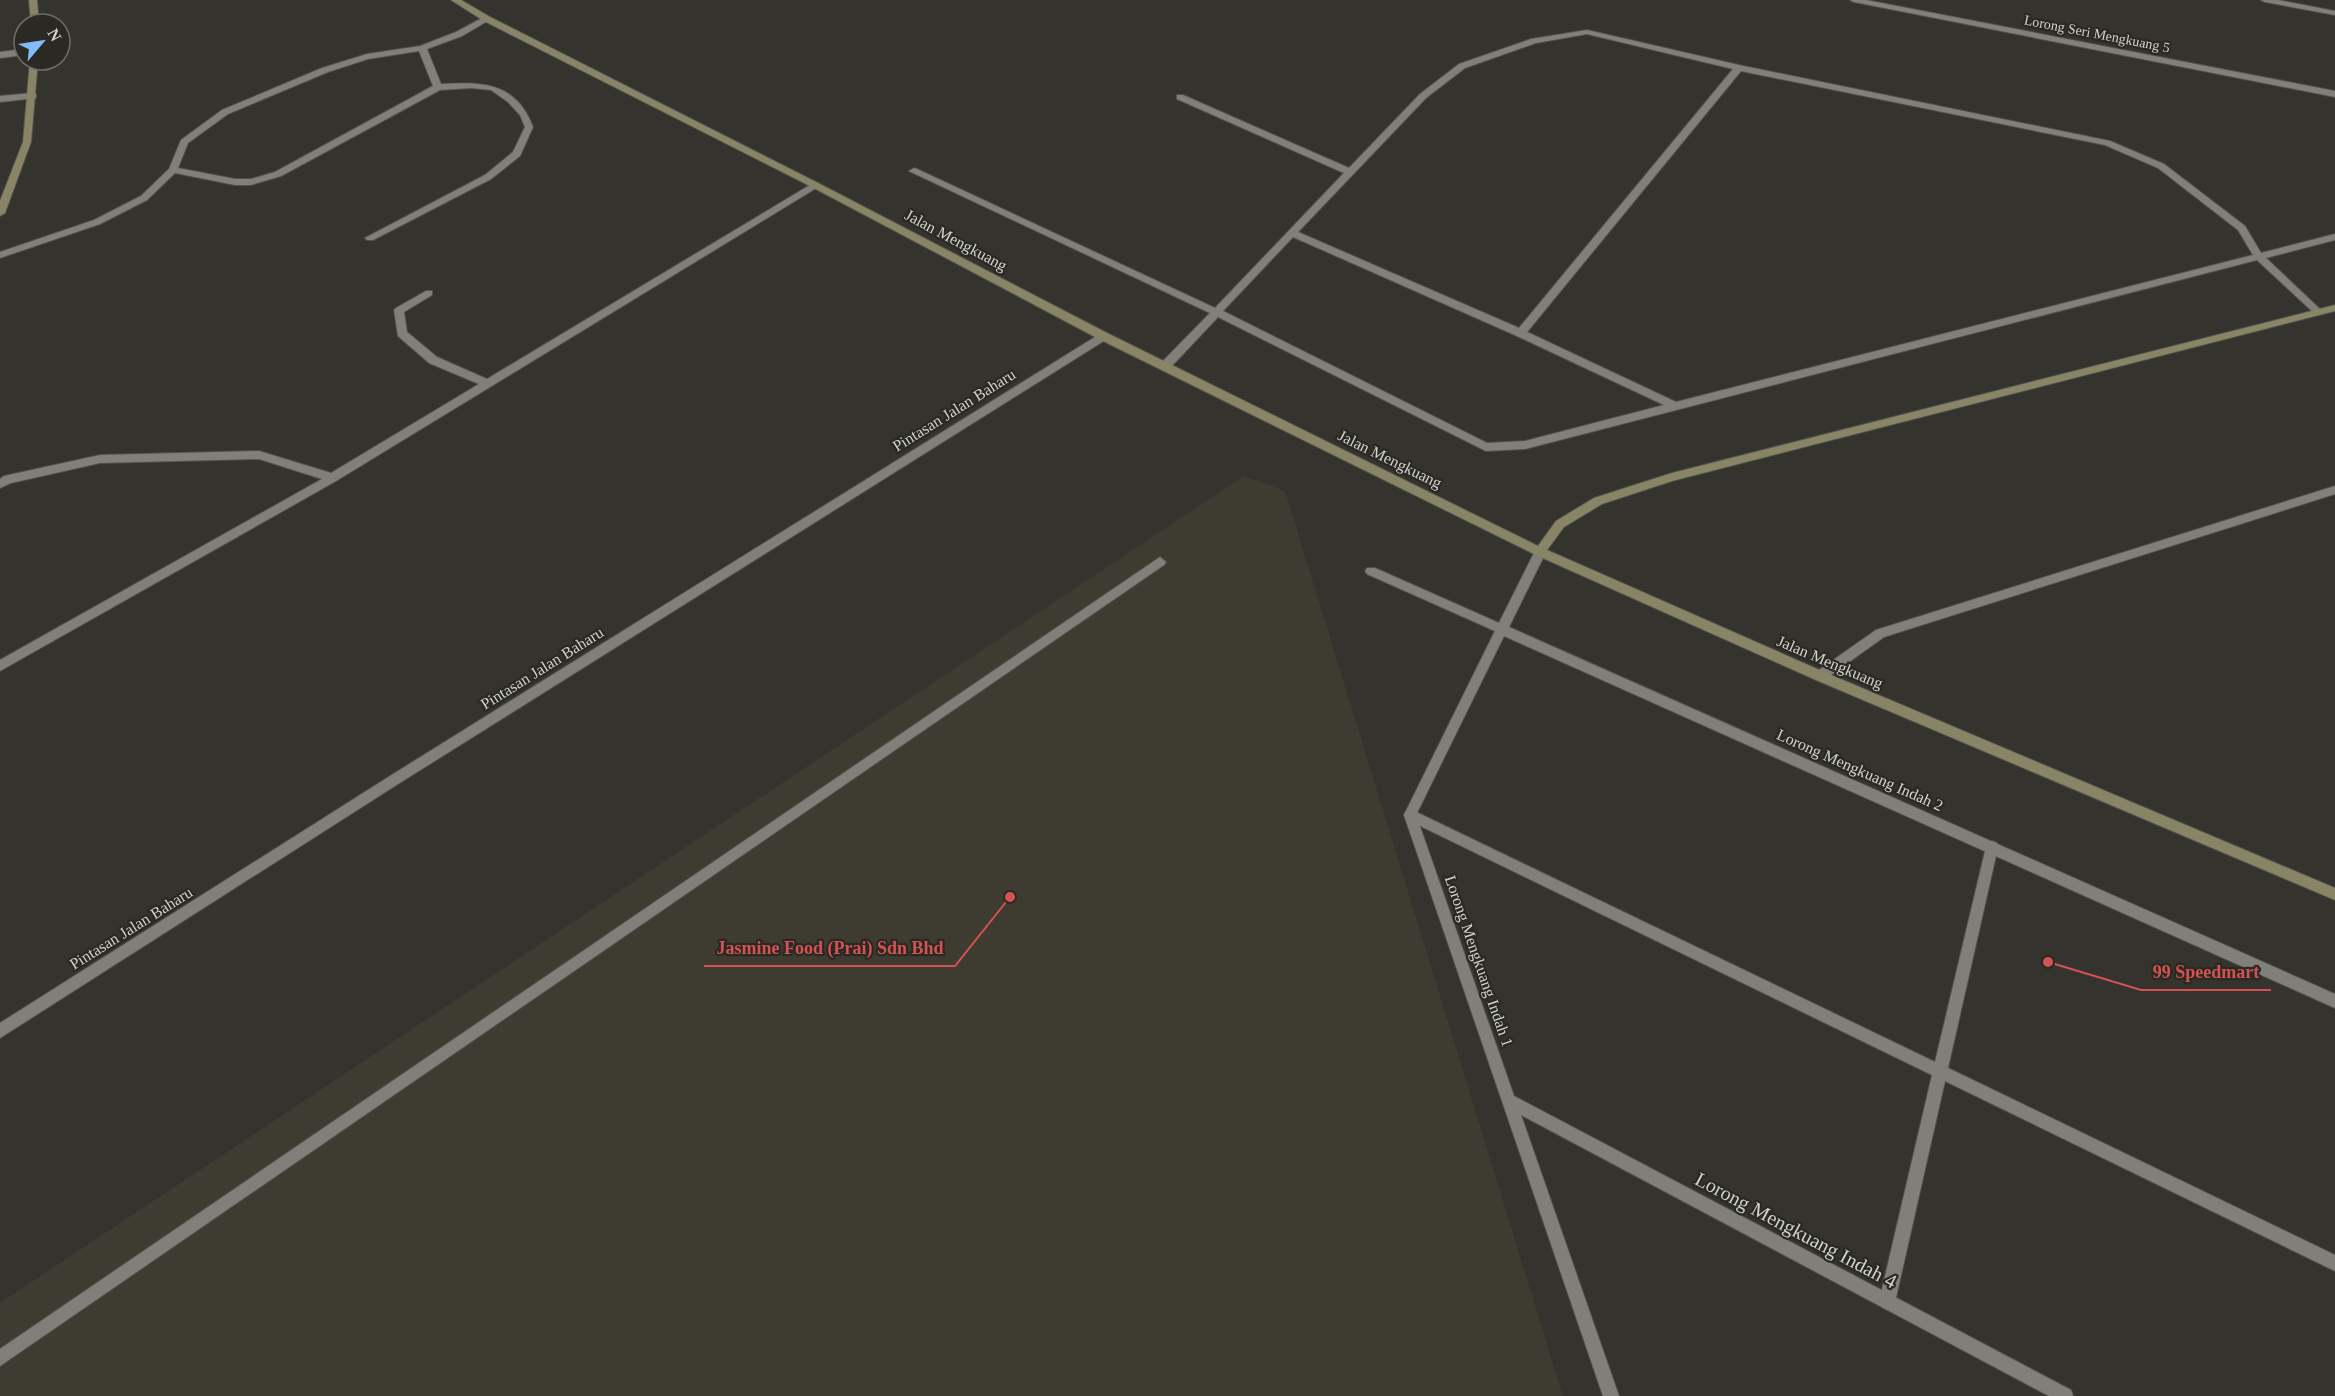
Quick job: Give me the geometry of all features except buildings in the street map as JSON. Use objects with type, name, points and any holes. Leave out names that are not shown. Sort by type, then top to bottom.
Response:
[{"type":"main road","name":"Jalan Mengkuang","points":[[455,0],[487,19],[815,185],[1103,336],[1540,552],[1820,676],[2335,894]]},
{"type":"main road","points":[[0,213],[27,142],[34,72]]},
{"type":"main road","points":[[1540,552],[1560,524],[1598,501],[1672,477],[2335,308]]},
{"type":"street","name":"Lorong Seri Mengkuang 5","points":[[1854,0],[2335,94]]},
{"type":"street","points":[[2265,0],[2335,13]]},
{"type":"street","points":[[0,255],[97,222],[144,198],[173,170],[184,142],[225,112],[325,70],[367,57],[422,48],[459,34],[487,19]]},
{"type":"street","points":[[1165,366],[1423,96],[1462,66],[1534,41],[1587,32],[1738,68],[2107,143],[2161,166],[2242,228],[2258,256],[2318,312]]},
{"type":"street","points":[[422,48],[438,87]]},
{"type":"street","points":[[1521,333],[1738,68]]},
{"type":"street","points":[[173,170],[235,182],[251,182],[269,176],[438,87],[471,85],[492,88],[511,100],[524,114],[529,127],[517,154],[488,177],[370,238]]},
{"type":"street","points":[[0,99],[33,96]]},
{"type":"street","points":[[1180,97],[1350,172]]},
{"type":"street","points":[[914,171],[1216,312],[1486,447],[1525,445],[2335,237]]},
{"type":"street","points":[[0,666],[332,478],[815,185]]},
{"type":"street","points":[[1292,233],[1521,333],[1675,406]]},
{"type":"street","points":[[429,293],[399,310],[402,333],[433,360],[487,383]]},
{"type":"street","name":"Pintasan Jalan Baharu","points":[[0,1031],[404,774],[1103,336]]},
{"type":"street","points":[[0,484],[8,479],[100,459],[248,455],[259,455],[332,478]]},
{"type":"street","points":[[1820,676],[1880,633],[2335,490]]},
{"type":"street","points":[[1540,552],[1504,629],[1410,815],[2335,1263]]},
{"type":"street","points":[[0,1358],[1160,562]]},
{"type":"street","name":"Lorong Mengkuang Indah 2","points":[[1371,571],[2335,1001]]},
{"type":"street","name":"Lorong Mengkuang Indah 1","points":[[1410,815],[1611,1396]]},
{"type":"street","points":[[1887,1302],[1992,847]]},
{"type":"street","name":"Lorong Mengkuang Indah 4","points":[[1508,1100],[2065,1396]]},
{"type":"shaded area","points":[[1244,476],[1285,491],[1563,1396],[0,1396],[0,1303]]},
{"type":"place","name":"Jasmine Food (Prai) Sdn Bhd","points":[[1010,897]]},
{"type":"place","name":"99 Speedmart","points":[[2048,962]]}]
